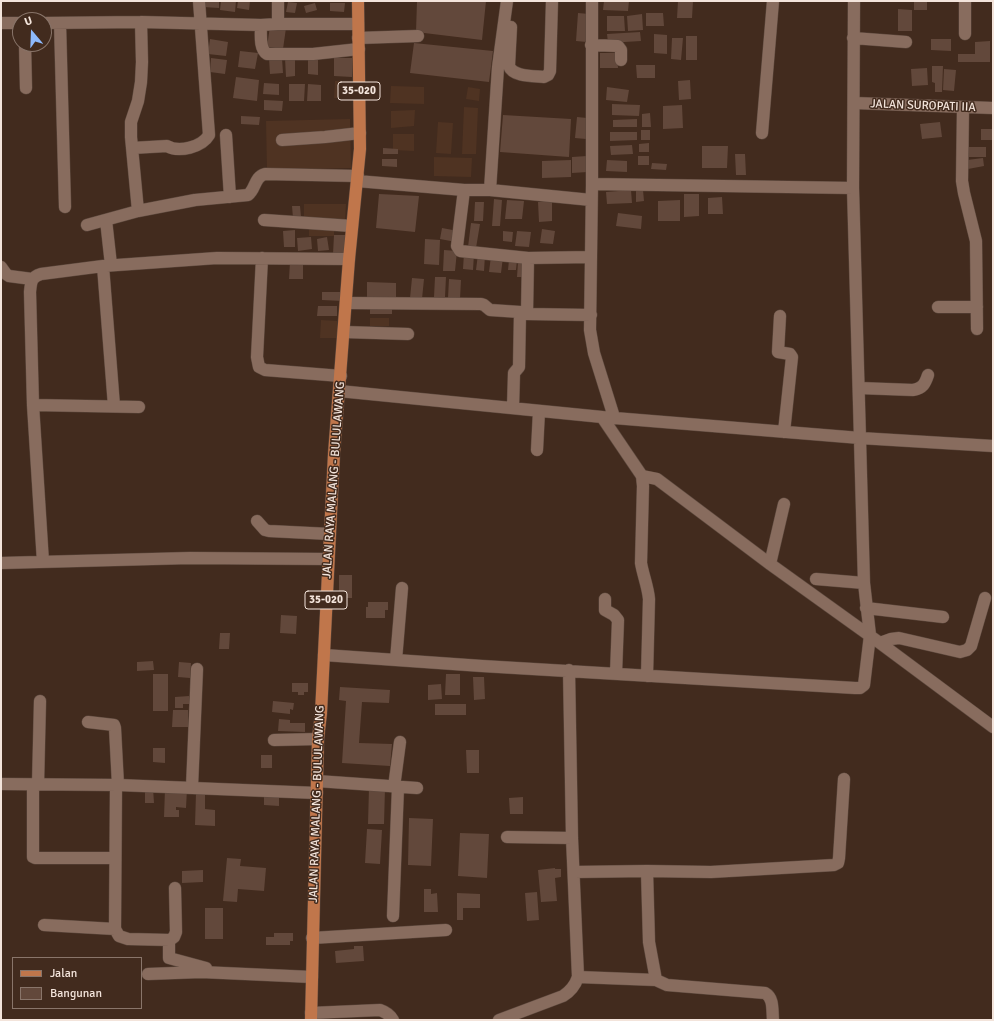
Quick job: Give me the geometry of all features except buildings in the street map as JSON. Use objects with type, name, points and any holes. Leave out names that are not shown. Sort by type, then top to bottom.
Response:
[{"type":"main road","name":"35-020","points":[[358,1],[360,134],[358,178]]},
{"type":"main road","name":"JALAN RAYA MALANG - BULULAWANG","points":[[311,1016],[318,740],[321,713],[328,559],[334,454],[340,392],[349,259],[358,178]]},
{"type":"street","points":[[132,148],[167,146],[172,149],[188,148],[193,147],[208,138],[208,111],[199,1]]},
{"type":"street","points":[[278,1],[278,24]]},
{"type":"street","points":[[490,190],[497,81],[507,1]]},
{"type":"street","points":[[512,1],[509,66],[515,73],[544,77],[548,75],[550,71],[552,1]]},
{"type":"street","points":[[592,1],[590,330],[594,353],[614,417]]},
{"type":"street","points":[[762,133],[773,1]]},
{"type":"street","points":[[324,655],[860,688],[864,684],[870,635],[864,583],[853,188],[854,1]]},
{"type":"street","points":[[965,1],[965,34]]},
{"type":"street","points":[[138,211],[131,122],[138,101],[142,62],[141,22]]},
{"type":"street","points":[[52,23],[141,22],[261,25],[358,24]]},
{"type":"street","points":[[1,23],[12,23]]},
{"type":"street","points":[[60,23],[65,207]]},
{"type":"street","points":[[261,25],[262,48],[267,54],[313,54],[358,44],[418,36]]},
{"type":"street","points":[[853,38],[906,42]]},
{"type":"street","points":[[592,45],[618,46],[621,50],[621,60]]},
{"type":"street","points":[[25,52],[26,88]]},
{"type":"street","name":"JALAN SUROPATI IIA","points":[[854,103],[993,108]]},
{"type":"street","points":[[963,108],[962,181],[976,241],[977,329]]},
{"type":"street","points":[[282,140],[360,134]]},
{"type":"street","points":[[226,135],[230,197]]},
{"type":"street","points":[[87,225],[138,211],[195,200],[248,195],[252,192],[258,178],[265,174],[358,178],[464,190],[490,190],[591,200]]},
{"type":"street","points":[[592,184],[853,188]]},
{"type":"street","points":[[464,190],[457,246],[458,250],[528,258],[591,257]]},
{"type":"street","points":[[106,220],[114,406]]},
{"type":"street","points":[[264,220],[352,226]]},
{"type":"street","points":[[43,562],[33,405],[30,292],[32,279],[35,276],[107,266],[217,258],[349,259]]},
{"type":"street","points":[[262,258],[257,356],[259,367],[265,370],[341,376]]},
{"type":"street","points":[[513,408],[514,373],[520,367],[528,258]]},
{"type":"street","points":[[1,267],[9,276],[32,279]]},
{"type":"street","points":[[346,303],[481,304],[490,310],[523,313],[591,315]]},
{"type":"street","points":[[938,308],[977,307]]},
{"type":"street","points":[[780,316],[778,352],[790,354],[792,357],[784,432]]},
{"type":"street","points":[[344,332],[408,334]]},
{"type":"street","points":[[859,388],[913,390],[924,385],[928,375]]},
{"type":"street","points":[[340,392],[602,417],[860,438],[993,446]]},
{"type":"street","points":[[33,405],[139,407]]},
{"type":"street","points":[[537,450],[539,411]]},
{"type":"street","points":[[602,417],[642,476],[641,563],[649,599],[647,676]]},
{"type":"street","points":[[642,476],[657,479],[770,564],[870,635],[993,727]]},
{"type":"street","points":[[770,564],[784,504]]},
{"type":"street","points":[[257,521],[265,530],[269,531],[330,534]]},
{"type":"street","points":[[1,563],[190,558],[328,559]]},
{"type":"street","points":[[816,579],[864,583]]},
{"type":"street","points":[[396,660],[402,588]]},
{"type":"street","points":[[880,643],[899,638],[960,652],[967,650],[971,646],[985,598]]},
{"type":"street","points":[[604,599],[605,610],[614,615],[618,620],[616,674]]},
{"type":"street","points":[[866,608],[943,617]]},
{"type":"street","points":[[192,787],[197,669]]},
{"type":"street","points":[[499,1020],[563,996],[571,991],[575,986],[578,977],[572,838],[569,670]]},
{"type":"street","points":[[40,701],[33,856],[35,858],[115,858]]},
{"type":"street","points":[[88,722],[114,725],[115,728],[117,785],[115,929],[119,936],[128,939],[169,940],[174,937],[176,932],[176,888]]},
{"type":"street","points":[[274,740],[318,740]]},
{"type":"street","points":[[393,916],[396,787],[400,742]]},
{"type":"street","points":[[574,872],[711,872],[834,866],[838,863],[839,858],[844,779]]},
{"type":"street","points":[[1,784],[417,788]]},
{"type":"street","points":[[507,837],[572,838]]},
{"type":"street","points":[[648,871],[649,942],[656,980]]},
{"type":"street","points":[[44,925],[115,929]]},
{"type":"street","points":[[312,938],[446,930]]},
{"type":"street","points":[[169,940],[169,958],[227,973]]},
{"type":"street","points":[[148,974],[201,972],[312,977]]},
{"type":"street","points":[[578,977],[656,980],[667,985],[764,993],[771,999],[773,1020]]},
{"type":"street","points":[[311,1016],[380,1010],[384,1011],[393,1020]]},
{"type":"shaded area","points":[[335,81],[353,81],[353,98],[334,98]]},
{"type":"shaded area","points":[[391,86],[424,87],[424,104],[390,103]]},
{"type":"shaded area","points":[[468,87],[480,89],[479,101],[466,99]]},
{"type":"shaded area","points":[[464,107],[478,108],[476,154],[462,154]]},
{"type":"shaded area","points":[[415,110],[414,126],[391,128],[391,111]]},
{"type":"shaded area","points":[[350,119],[351,168],[267,170],[266,121]]},
{"type":"shaded area","points":[[438,122],[453,123],[451,154],[436,153]]},
{"type":"shaded area","points":[[393,134],[414,134],[414,151],[393,150]]},
{"type":"shaded area","points":[[434,157],[472,158],[471,177],[434,176]]},
{"type":"shaded area","points":[[304,204],[346,204],[345,222],[304,221]]},
{"type":"shaded area","points":[[309,226],[334,227],[334,236],[309,236]]},
{"type":"shaded area","points":[[370,318],[389,318],[389,326],[370,326]]},
{"type":"shaded area","points":[[321,320],[337,321],[337,338],[320,338]]}]
